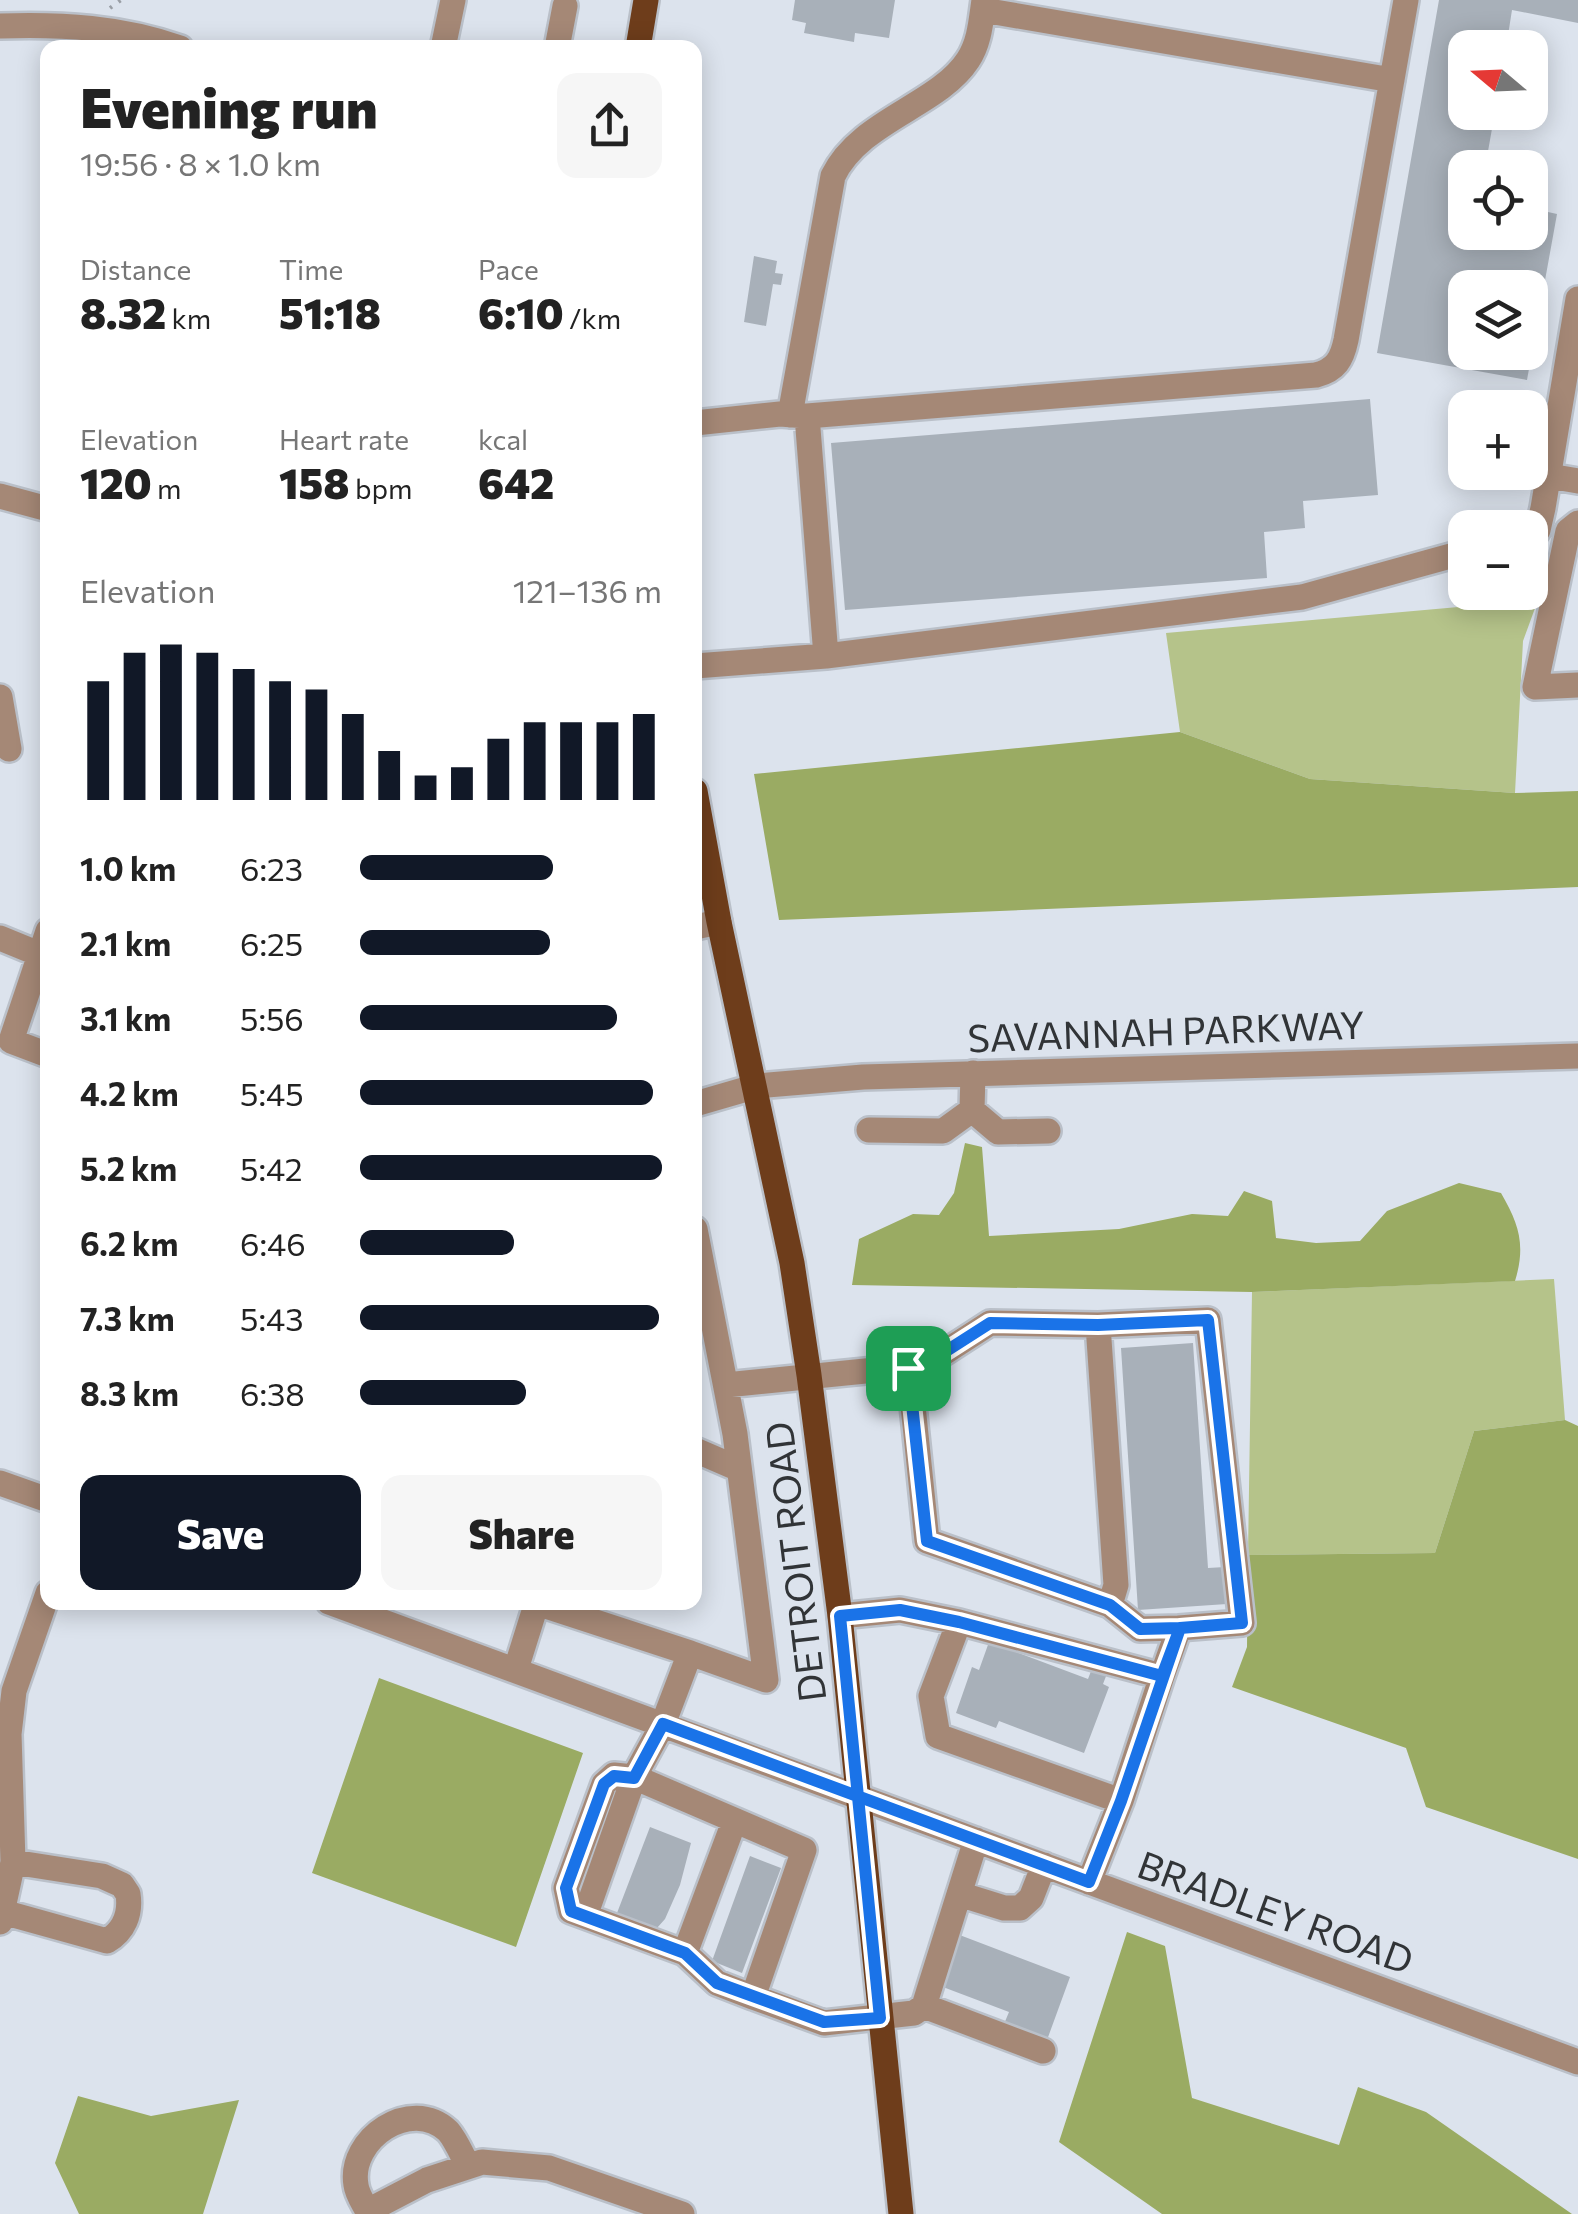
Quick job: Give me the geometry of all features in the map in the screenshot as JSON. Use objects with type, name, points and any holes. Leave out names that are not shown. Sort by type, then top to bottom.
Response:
[{"type":"main road","points":[[639,40],[646,0]]},
{"type":"main road","name":"DETROIT ROAD","points":[[702,869],[707,924],[756,1086],[792,1263],[809,1375],[840,1616],[901,2214]]},
{"type":"street","points":[[445,40],[452,0]]},
{"type":"street","points":[[702,423],[1286,378],[1330,370],[1345,347],[1406,0]]},
{"type":"street","points":[[826,656],[798,415],[828,192],[837,168],[861,141],[963,67],[977,39],[983,5],[1392,80]]},
{"type":"street","points":[[558,40],[565,6]]},
{"type":"street","points":[[0,26],[72,25],[158,40]]},
{"type":"street","points":[[1542,510],[1578,300]]},
{"type":"street","points":[[1549,476],[1578,481]]},
{"type":"street","points":[[0,496],[40,506]]},
{"type":"street","points":[[1578,523],[1568,531],[1535,687],[1578,686]]},
{"type":"street","points":[[702,665],[826,656],[1302,596],[1448,557]]},
{"type":"street","points":[[0,697],[9,749]]},
{"type":"street","points":[[0,938],[40,943]]},
{"type":"street","points":[[40,952],[11,1041],[40,1052]]},
{"type":"street","name":"SAVANNAH PARKWAY","points":[[702,1102],[756,1086],[803,1080],[1578,1056]]},
{"type":"street","points":[[972,1073],[972,1110],[998,1132],[1048,1131]]},
{"type":"street","points":[[868,1130],[944,1131],[972,1110]]},
{"type":"street","points":[[558,1610],[766,1680],[739,1469],[702,1264]]},
{"type":"street","points":[[726,1385],[926,1364],[990,1323],[1098,1325],[1208,1320],[1242,1623],[1140,1629],[1110,1605],[927,1541],[908,1368]]},
{"type":"street","points":[[1098,1325],[1116,1585],[1110,1605]]},
{"type":"street","points":[[702,1453],[739,1469]]},
{"type":"street","points":[[0,1483],[40,1497]]},
{"type":"street","points":[[13,1862],[113,1879],[128,1894],[128,1914],[115,1936],[107,1941],[2,1917],[13,1862],[11,1711],[18,1672],[42,1610]]},
{"type":"street","name":"BRADLEY ROAD","points":[[351,1610],[1578,2062]]},
{"type":"street","points":[[516,1669],[534,1610]]},
{"type":"street","points":[[840,1616],[900,1610],[1162,1676]]},
{"type":"street","points":[[959,1622],[931,1696],[938,1736],[1121,1801]]},
{"type":"street","points":[[1089,1882],[1180,1628]]},
{"type":"street","points":[[634,1778],[663,1724],[690,1653]]},
{"type":"street","points":[[753,1997],[804,1850],[634,1778],[614,1776],[604,1784],[566,1888],[571,1911],[685,1953],[717,1983],[753,1997],[824,2022],[914,2013],[924,2006],[976,1840]]},
{"type":"street","points":[[685,1953],[734,1822]]},
{"type":"street","points":[[959,1894],[1004,1908],[1020,1908],[1031,1898],[1044,1865]]},
{"type":"street","points":[[924,2006],[1043,2051]]},
{"type":"street","points":[[468,2166],[449,2132],[415,2117],[372,2136],[359,2154],[356,2189],[370,2214],[378,2205],[426,2180],[482,2162],[549,2168],[682,2214]]},
{"type":"path","points":[[106,11],[121,0]]},
{"type":"green space","points":[[1448,608],[1534,610],[1523,641],[1515,793],[1310,779],[1180,732],[1166,633]]},
{"type":"green space","points":[[1180,732],[1310,779],[1515,793],[1578,791],[1578,887],[779,920],[754,774]]},
{"type":"green space","points":[[965,1143],[982,1147],[989,1236],[1119,1229],[1192,1214],[1228,1216],[1244,1191],[1272,1201],[1276,1238],[1316,1243],[1360,1241],[1387,1211],[1459,1183],[1501,1193],[1519,1235],[1515,1281],[1252,1292],[852,1285],[859,1239],[913,1214],[939,1215],[954,1193]]},
{"type":"green space","points":[[1554,1279],[1565,1420],[1474,1431],[1435,1553],[1248,1555],[1252,1292]]},
{"type":"green space","points":[[1565,1420],[1578,1426],[1578,1859],[1426,1807],[1406,1748],[1232,1687],[1247,1647],[1248,1555],[1435,1553],[1474,1431]]},
{"type":"green space","points":[[379,1678],[583,1753],[516,1947],[312,1873]]},
{"type":"green space","points":[[1127,1932],[1165,1946],[1192,2098],[1339,2145],[1358,2087],[1426,2112],[1572,2214],[1162,2214],[1059,2142]]},
{"type":"green space","points":[[78,2096],[151,2116],[239,2100],[203,2214],[79,2214],[55,2163]]},
{"type":"building","points":[[795,0],[895,0],[889,38],[855,33],[854,42],[804,33],[806,23],[792,20]]},
{"type":"building","points":[[1439,0],[1578,0],[1578,23],[1512,10],[1509,30],[1448,30],[1448,130],[1492,130],[1488,150],[1448,150],[1448,250],[1548,250],[1548,212],[1557,214],[1547,270],[1448,270],[1448,366],[1377,353]]},
{"type":"building","points":[[754,256],[777,261],[775,273],[783,274],[781,285],[773,284],[766,326],[744,322]]},
{"type":"building","points":[[1471,370],[1529,370],[1527,380]]},
{"type":"building","points":[[1370,399],[1378,495],[1303,501],[1305,528],[1264,532],[1267,578],[845,610],[831,443]]},
{"type":"building","points":[[1193,1343],[1208,1568],[1225,1567],[1227,1604],[1138,1610],[1121,1348]]},
{"type":"building","points":[[989,1642],[1088,1679],[1093,1666],[1108,1671],[1103,1684],[1109,1687],[1084,1753],[999,1721],[996,1728],[956,1713],[972,1667],[979,1670]]},
{"type":"building","points":[[650,1827],[691,1843],[680,1885],[657,1928],[617,1913]]},
{"type":"building","points":[[750,1856],[781,1868],[742,1973],[712,1961]]},
{"type":"building","points":[[957,1934],[1070,1977],[1047,2040],[1004,2024],[1009,2012],[935,1984]]},
{"type":"route","points":[[908,1368],[926,1364],[990,1323],[1098,1325],[1208,1320],[1242,1623],[1180,1628],[1162,1676],[900,1610],[840,1616],[858,1796],[880,2018],[824,2022],[717,1983],[685,1953],[571,1911],[566,1888],[604,1784],[614,1776],[634,1778],[663,1724],[858,1796],[1089,1882],[1180,1628],[1140,1629],[1110,1605],[927,1541],[908,1368]]}]
